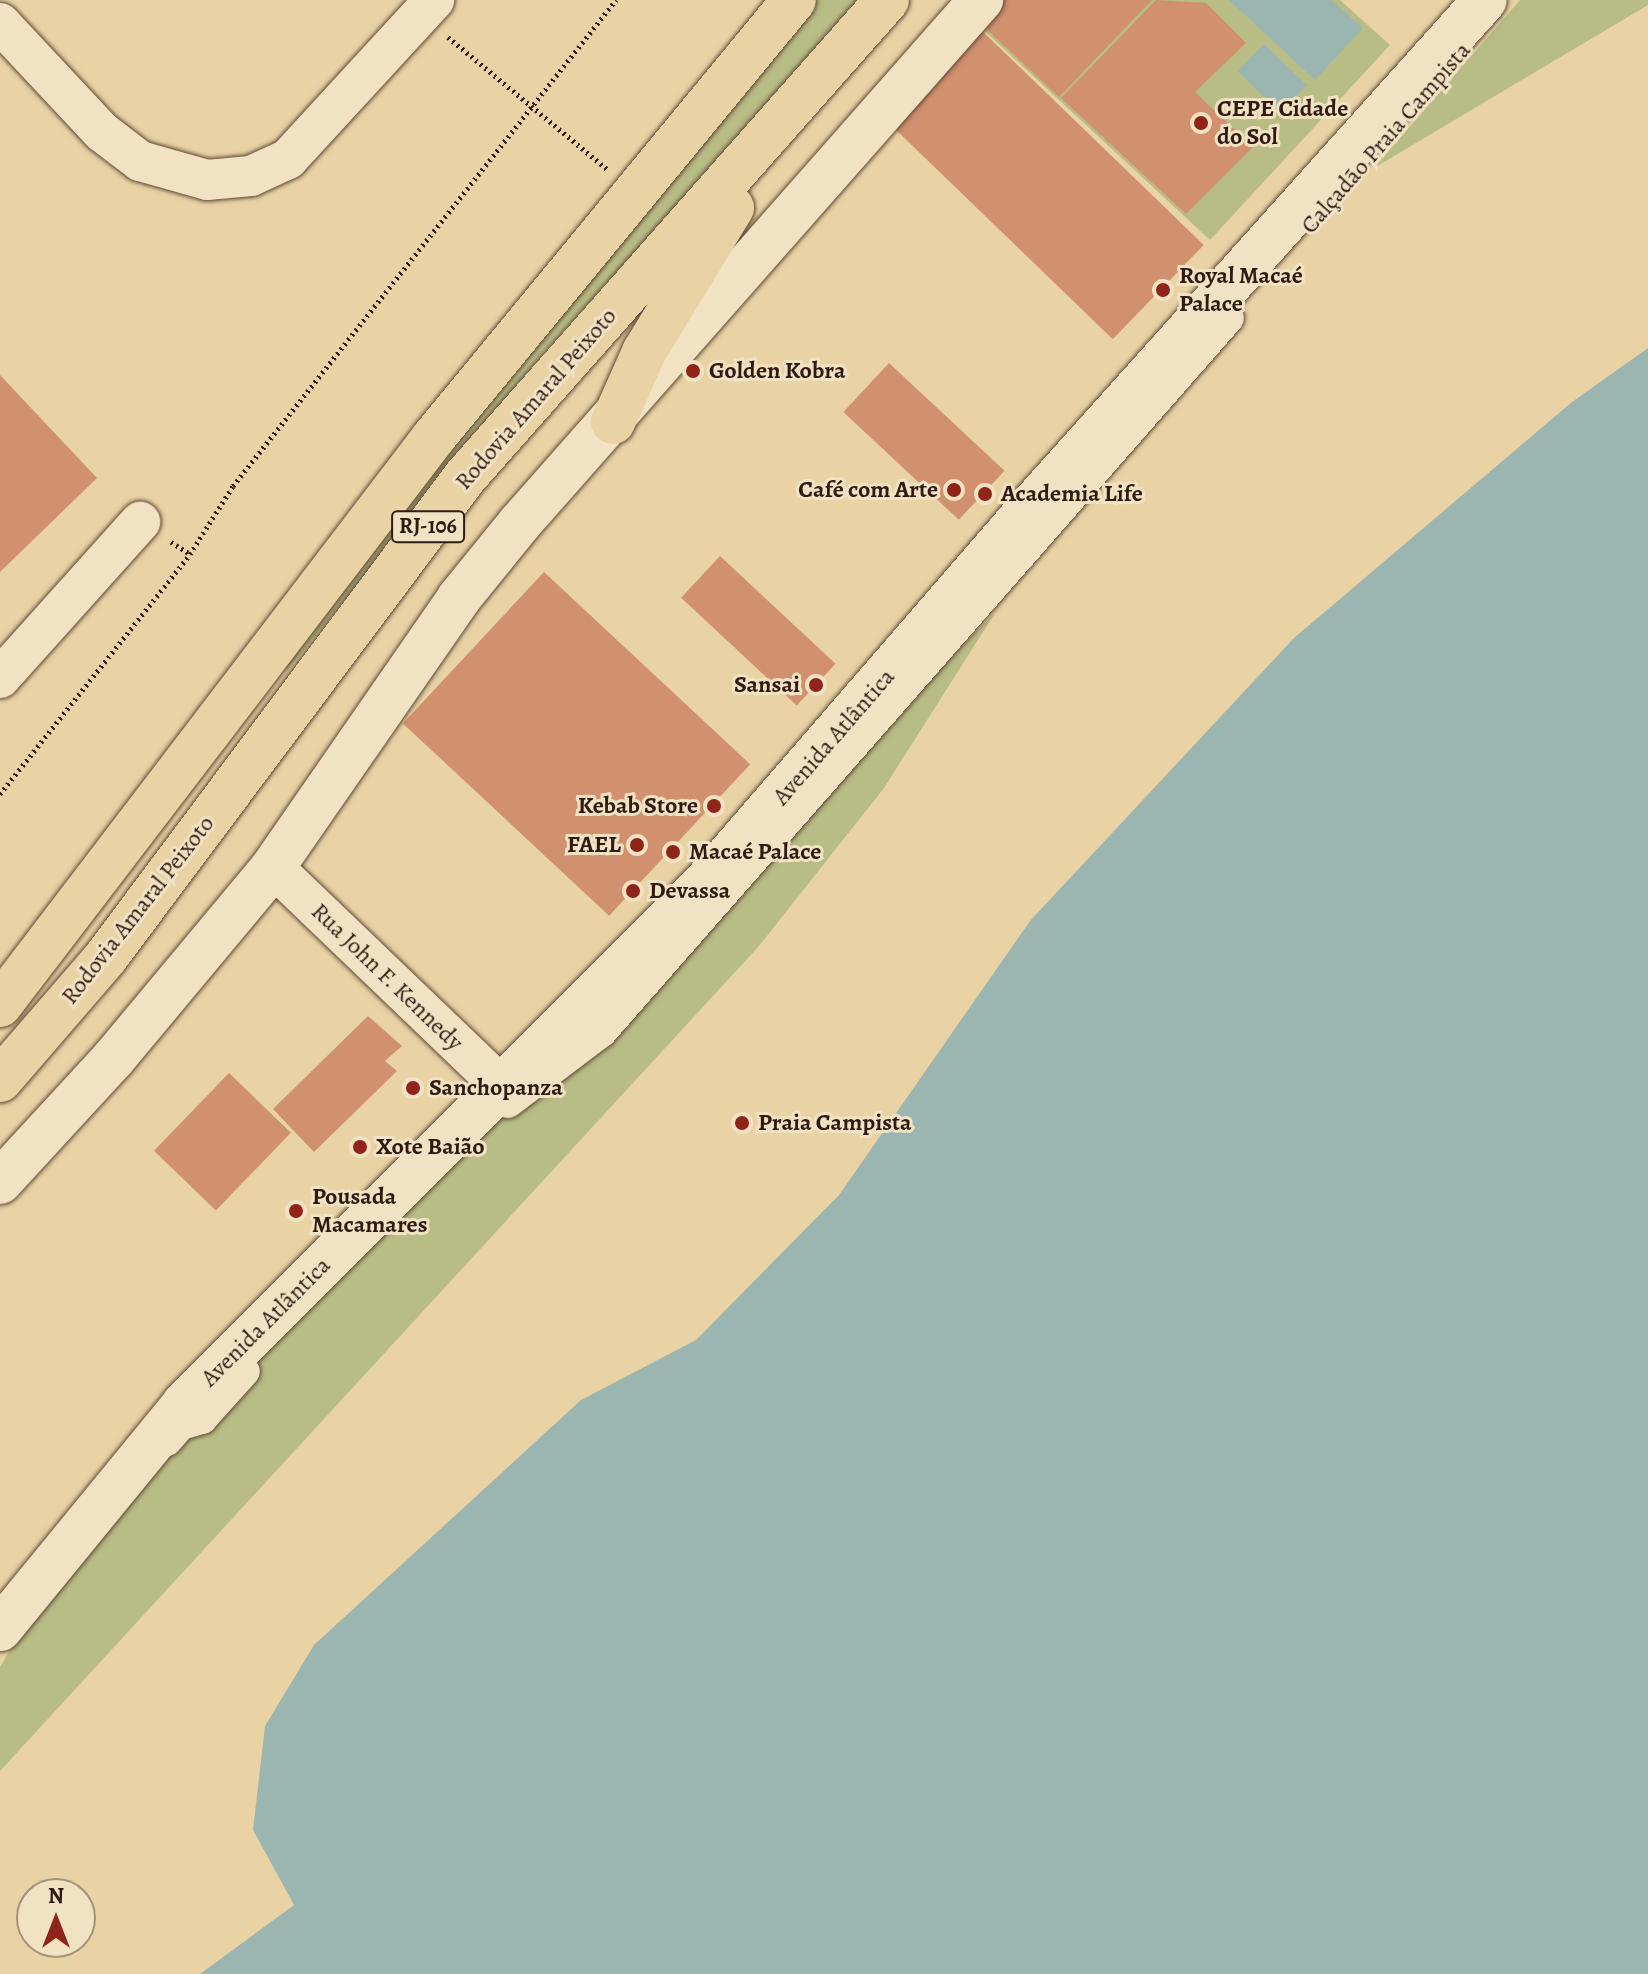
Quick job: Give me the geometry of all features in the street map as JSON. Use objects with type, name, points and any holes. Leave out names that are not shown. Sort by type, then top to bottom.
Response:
[{"type":"highway","name":"Rodovia Amaral Peixoto","points":[[0,1005],[434,437],[794,0]]},
{"type":"highway","name":"Rodovia Amaral Peixoto","points":[[0,1080],[106,957],[465,477],[887,0]]},
{"type":"highway","points":[[613,422],[644,352],[735,203],[769,133]]},
{"type":"street","points":[[0,1182],[194,966],[273,867],[459,598],[981,0]]},
{"type":"street","name":"Avenida Atlântica","points":[[0,1629],[184,1404],[703,885],[825,750],[1032,505],[1485,0]]},
{"type":"street","name":"Calçadão Praia Campista","points":[[0,1646],[181,1425],[202,1419],[414,1185],[484,1121],[602,1032],[1507,0]]},
{"type":"street","points":[[0,23],[121,146],[172,173],[207,180],[251,176],[288,159],[428,7]]},
{"type":"street","points":[[0,678],[140,522]]},
{"type":"street","name":"Rua John F. Kennedy","points":[[273,867],[501,1086]]},
{"type":"path","points":[[0,794],[190,554],[233,486],[616,0]]},
{"type":"path","points":[[428,7],[529,108],[636,191]]},
{"type":"green space","points":[[815,0],[868,0],[544,352],[288,670],[280,662]]},
{"type":"green space","name":"CEPE Cidade do Sol","points":[[997,0],[1340,0],[1390,45],[1210,240],[976,23]]},
{"type":"green space","points":[[1520,0],[1648,0],[1648,5],[1374,168]]},
{"type":"green space","points":[[995,613],[884,788],[759,946],[0,1771],[0,1667],[22,1630],[193,1424]]},
{"type":"water","points":[[1229,0],[1331,0],[1363,28],[1315,80]]},
{"type":"water","points":[[1264,44],[1306,85],[1280,112],[1238,71]]},
{"type":"water","points":[[1648,348],[1648,1974],[200,1974],[294,1905],[253,1830],[265,1726],[314,1645],[581,1400],[696,1340],[839,1195],[1030,921],[1294,638],[1572,402]]},
{"type":"building","points":[[1000,0],[1152,0],[1059,97],[979,22]]},
{"type":"building","points":[[1156,0],[1206,3],[1246,43],[1195,92],[1253,147],[1186,214],[1061,98]]},
{"type":"building","points":[[975,24],[1204,245],[1113,339],[884,118]]},
{"type":"building","points":[[889,363],[1005,471],[959,520],[843,412]]},
{"type":"building","points":[[0,375],[97,478],[0,572]]},
{"type":"building","points":[[720,556],[836,664],[797,705],[681,598]]},
{"type":"building","points":[[544,572],[750,764],[609,916],[403,723]]},
{"type":"building","points":[[368,1016],[402,1046],[385,1061],[397,1071],[314,1152],[273,1109]]},
{"type":"building","points":[[229,1073],[291,1133],[216,1210],[154,1151]]},
{"type":"place","name":"CEPE Cidade do Sol","points":[[1201,123]]},
{"type":"place","name":"Royal Macaé Palace","points":[[1163,290]]},
{"type":"place","name":"Golden Kobra","points":[[693,371]]},
{"type":"place","name":"Café com Arte","points":[[954,490]]},
{"type":"place","name":"Academia Life","points":[[985,494]]},
{"type":"place","name":"Sansai","points":[[816,685]]},
{"type":"place","name":"Kebab Store","points":[[714,806]]},
{"type":"place","name":"FAEL","points":[[637,845]]},
{"type":"place","name":"Macaé Palace","points":[[673,852]]},
{"type":"place","name":"Devassa","points":[[633,891]]},
{"type":"place","name":"Sanchopanza","points":[[413,1088]]},
{"type":"place","name":"Praia Campista","points":[[742,1123]]},
{"type":"place","name":"Xote Baião","points":[[360,1147]]},
{"type":"place","name":"Pousada Macamares","points":[[296,1211]]}]
